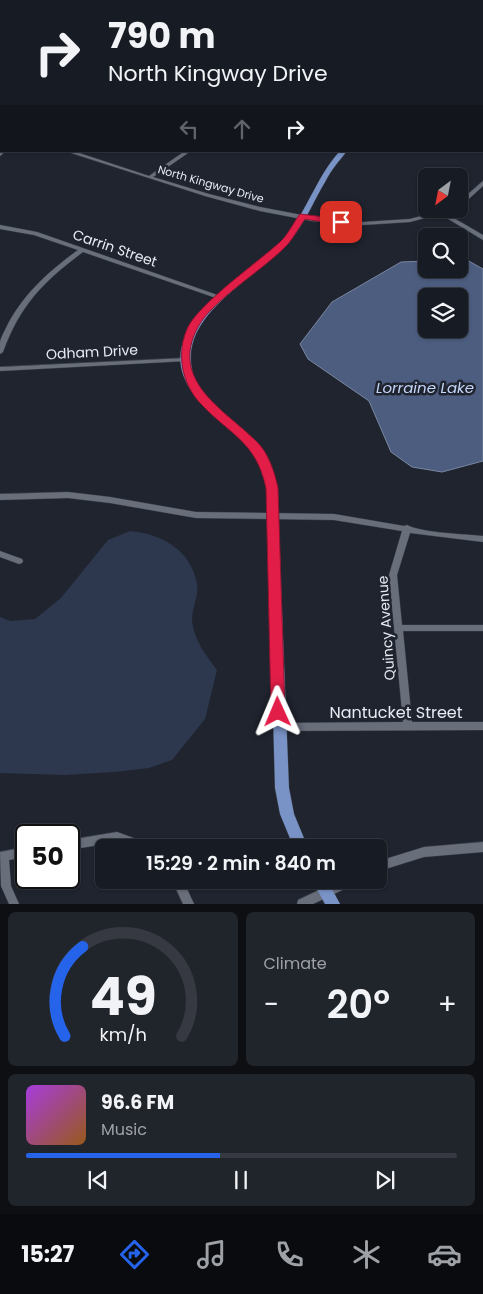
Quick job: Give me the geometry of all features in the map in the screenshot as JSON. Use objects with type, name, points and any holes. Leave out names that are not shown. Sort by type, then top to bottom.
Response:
[{"type":"main road","points":[[297,839],[287,814],[282,788],[278,727],[272,488],[264,461],[256,447],[203,400],[190,379],[186,360],[188,338],[193,326],[205,311],[285,242],[303,216],[333,163],[343,152]]},
{"type":"street","name":"North Kingway Drive","points":[[70,152],[245,206],[368,224],[418,217]]},
{"type":"street","points":[[150,177],[187,152]]},
{"type":"street","points":[[468,197],[483,183]]},
{"type":"street","points":[[450,218],[483,238]]},
{"type":"street","name":"Carrin Street","points":[[0,227],[35,233],[221,298]]},
{"type":"street","points":[[0,352],[7,330],[23,302],[43,279],[82,250]]},
{"type":"street","name":"Odham Drive","points":[[0,369],[186,360]]},
{"type":"street","points":[[0,497],[68,496],[110,500],[196,515],[334,517],[483,539]]},
{"type":"street","name":"Quincy Avenue","points":[[407,528],[394,575],[408,726]]},
{"type":"street","points":[[0,554],[19,562]]},
{"type":"street","points":[[400,628],[483,628]]},
{"type":"street","name":"Nantucket Street","points":[[278,727],[483,726]]},
{"type":"street","points":[[101,839],[117,836],[126,839]]},
{"type":"street","points":[[80,843],[95,840]]},
{"type":"street","points":[[387,864],[424,852],[483,848]]},
{"type":"street","points":[[14,904],[6,886],[2,856],[15,854]]},
{"type":"street","points":[[182,889],[189,904]]},
{"type":"street","points":[[302,904],[326,892]]},
{"type":"shaded area","points":[[130,531],[164,540],[182,553],[194,572],[197,588],[192,615],[193,626],[201,646],[217,670],[205,719],[172,760],[149,768],[64,775],[0,773],[0,617],[10,621],[35,619],[61,598],[108,540]]},
{"type":"water","name":"Lorraine Lake","points":[[418,261],[418,278],[468,278],[468,261],[483,269],[483,461],[442,472],[412,467],[391,452],[369,401],[308,359],[300,344],[332,302],[401,262]]},
{"type":"route","points":[[278,712],[272,488],[269,474],[256,447],[204,401],[194,387],[186,365],[186,348],[193,326],[205,311],[285,242],[303,216],[341,222]]}]
